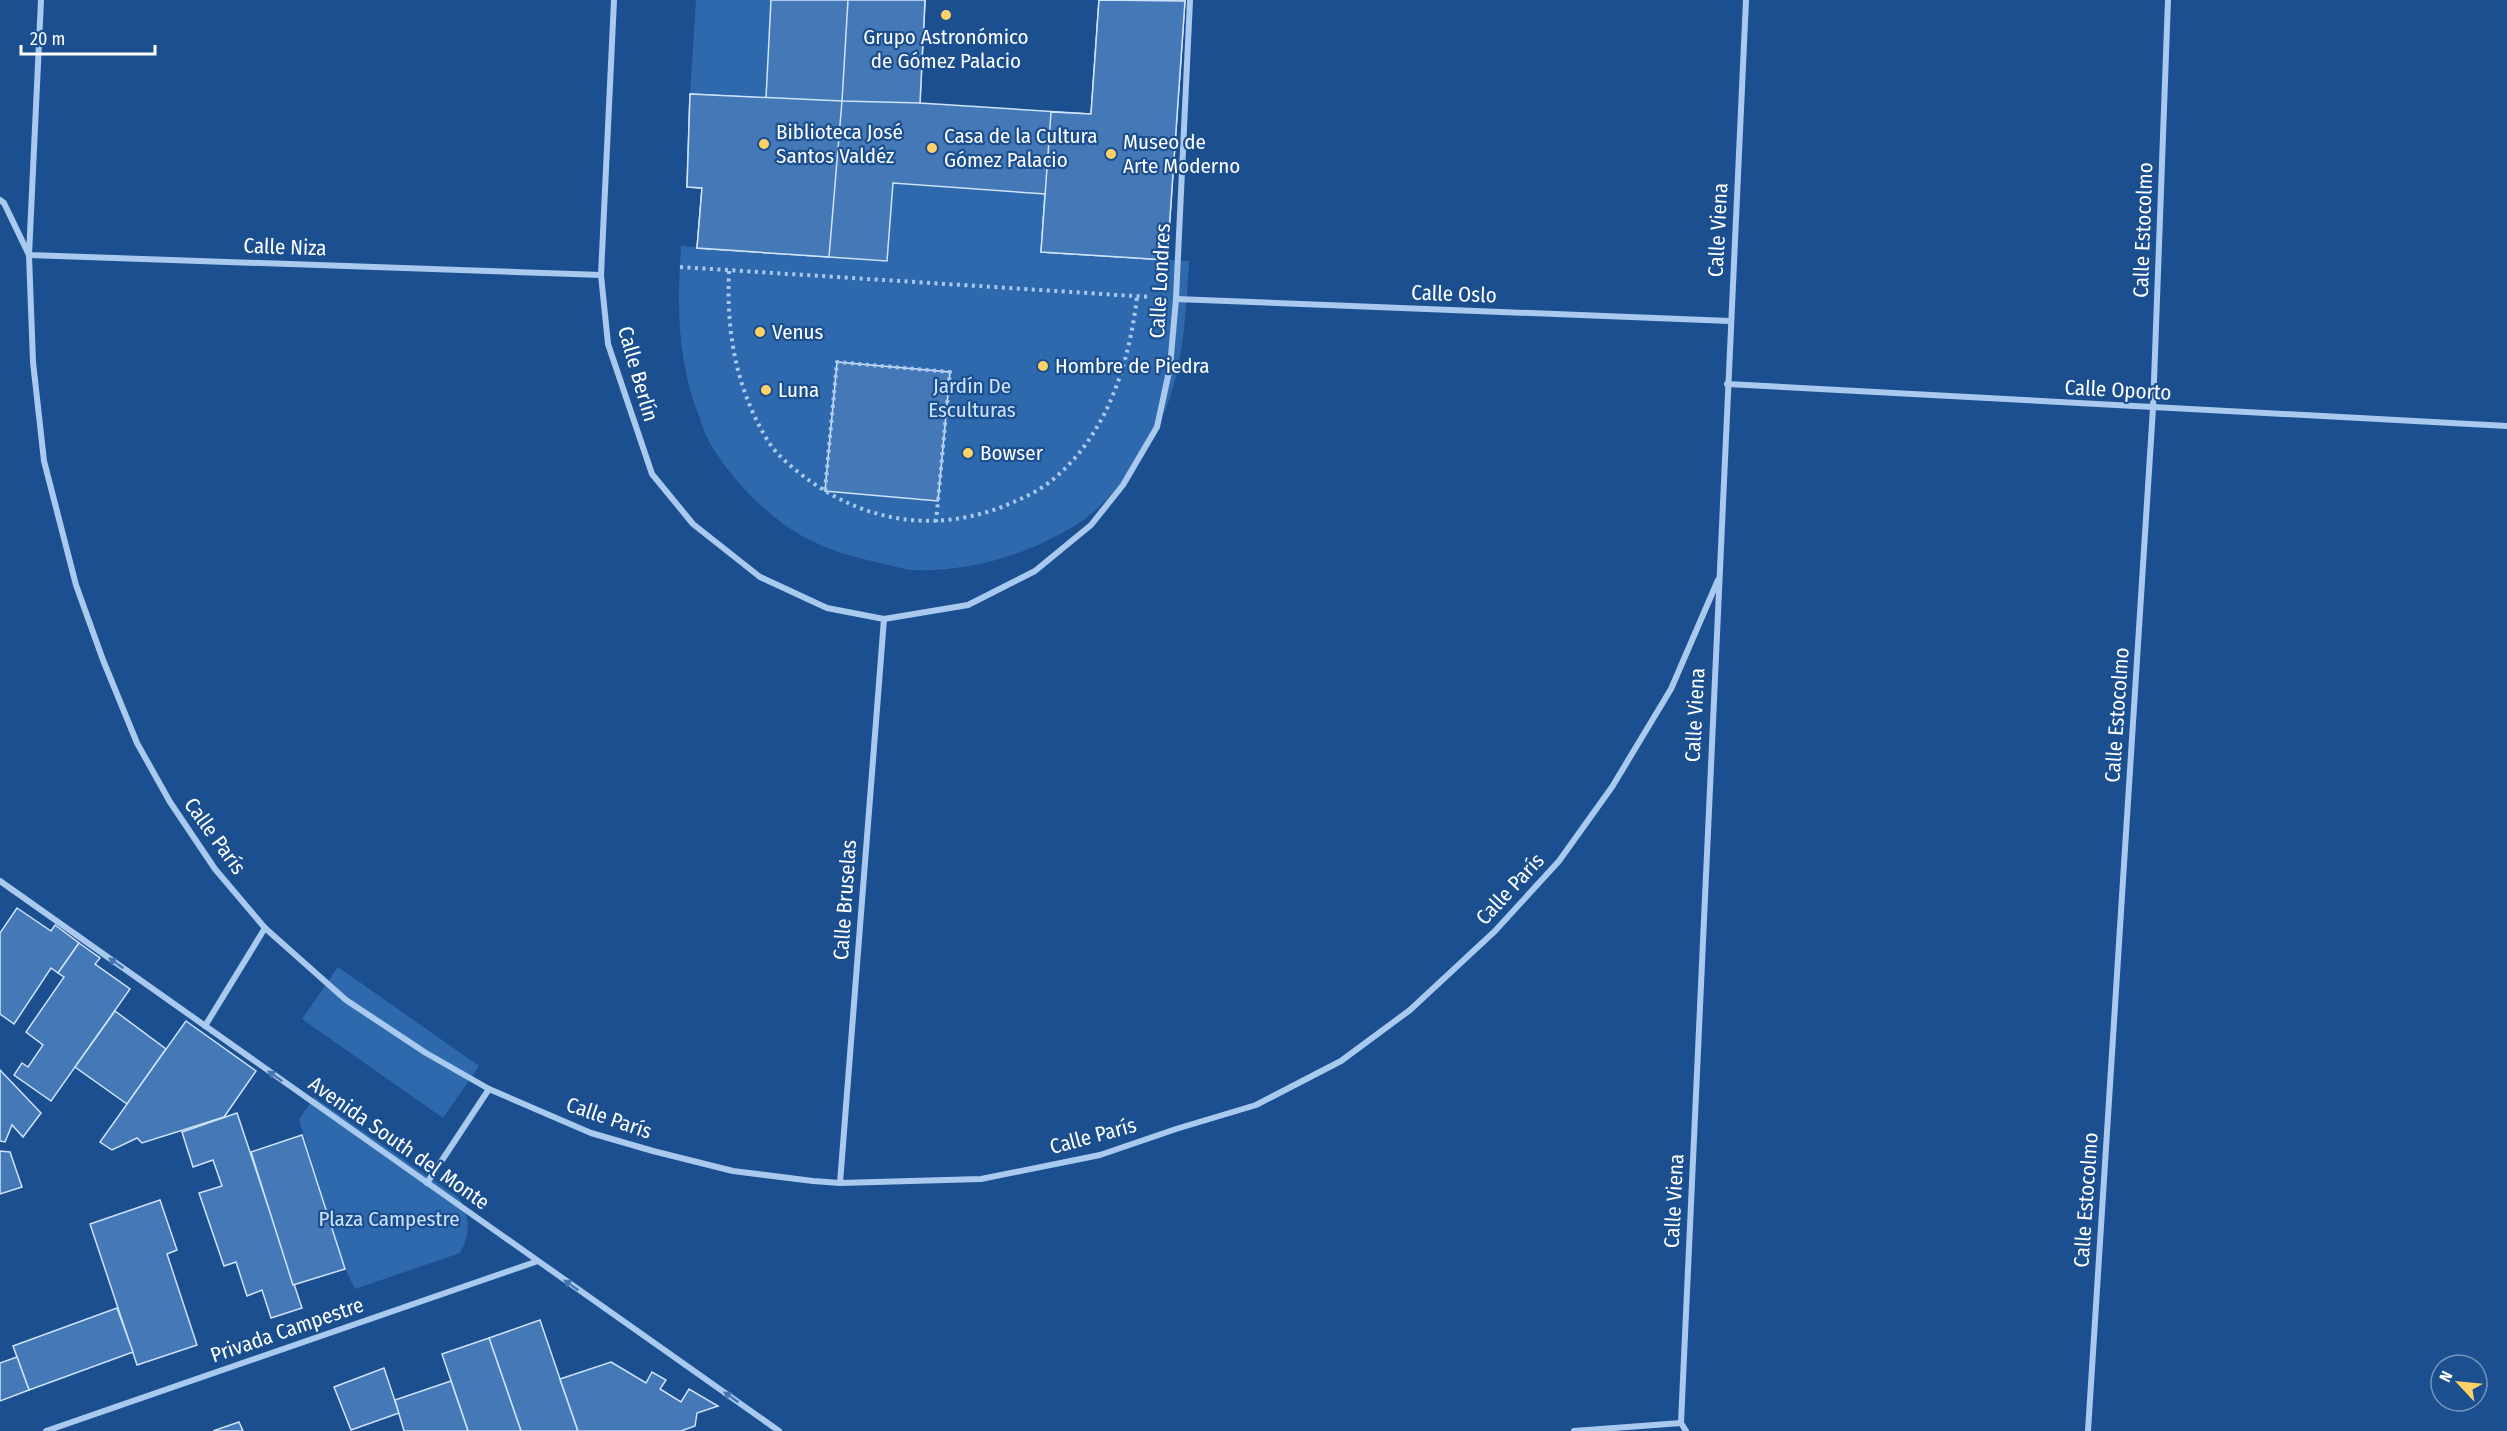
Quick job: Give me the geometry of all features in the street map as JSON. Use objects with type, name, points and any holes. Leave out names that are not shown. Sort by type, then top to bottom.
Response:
[{"type":"street","name":"Calle París","points":[[41,0],[29,255],[33,362],[44,461],[76,585],[103,660],[137,743],[164,792],[215,869],[266,928],[346,999],[426,1053],[489,1089],[591,1133],[733,1171],[840,1184],[981,1179],[1100,1155],[1256,1105],[1341,1060],[1410,1010],[1495,931],[1559,861],[1612,787],[1671,689],[1718,580]]},
{"type":"street","name":"Calle Berlín","points":[[614,0],[601,275],[608,344],[652,474],[693,524],[760,577],[826,608],[884,619]]},
{"type":"street","name":"Calle Londres","points":[[884,619],[968,605],[1035,571],[1091,525],[1123,485],[1157,427],[1170,367],[1176,299],[1190,0]]},
{"type":"street","name":"Calle Viena","points":[[1680,1423],[1746,0]]},
{"type":"street","name":"Calle Estocolmo","points":[[2088,1431],[2153,408],[2168,0]]},
{"type":"street","points":[[2,204],[29,255]]},
{"type":"street","name":"Calle Niza","points":[[29,255],[601,275]]},
{"type":"street","name":"Calle Oslo","points":[[1176,299],[1730,321]]},
{"type":"street","name":"Calle Oporto","points":[[1727,384],[2507,426]]},
{"type":"street","name":"Calle Bruselas","points":[[840,1184],[884,619]]},
{"type":"street","name":"Avenida South del Monte","points":[[0,881],[779,1431]]},
{"type":"street","points":[[205,1026],[266,928]]},
{"type":"street","points":[[427,1183],[489,1089]]},
{"type":"street","name":"Privada Campestre","points":[[46,1431],[538,1261]]},
{"type":"street","points":[[1574,1431],[1680,1423],[1686,1431]]},
{"type":"path","points":[[680,267],[1157,297]]},
{"type":"path","points":[[729,271],[727,303],[734,360],[744,391],[769,442],[792,468],[841,501],[870,512],[899,519],[936,522],[958,520],[1019,501],[1051,481],[1074,458],[1097,427],[1124,368],[1132,337],[1137,297]]},
{"type":"path","points":[[825,491],[837,362],[950,372],[936,522]]},
{"type":"green space","points":[[696,0],[771,0],[766,98],[690,94]]},
{"type":"green space","name":"Jardín De Esculturas","points":[[893,183],[1045,194],[1041,252],[1189,261],[1187,301],[1175,382],[1161,420],[1142,455],[1118,487],[1086,518],[1038,545],[993,561],[944,569],[908,569],[838,552],[799,534],[756,501],[720,459],[709,442],[692,397],[680,334],[681,246],[886,261]]},
{"type":"green space","points":[[338,967],[479,1066],[443,1118],[302,1019]]},
{"type":"green space","name":"Plaza Campestre","points":[[314,1097],[459,1198],[468,1225],[460,1253],[355,1289],[345,1269],[299,1120]]},
{"type":"building","name":"Casa de la Cultura Gómez Palacio","points":[[771,0],[925,0],[920,103],[1091,114],[1099,0],[1185,0],[1167,260],[1041,252],[1045,194],[893,183],[887,261],[697,248],[702,188],[687,187],[690,94],[766,98]]},
{"type":"building","points":[[848,0],[925,0],[920,103],[842,101]]},
{"type":"building","name":"Museo de Arte Moderno","points":[[1099,0],[1185,1],[1167,260],[1041,252],[1051,112],[1091,114]]},
{"type":"building","name":"Biblioteca José Santos Valdéz","points":[[690,94],[842,101],[829,257],[697,248],[702,188],[687,187]]},
{"type":"building","points":[[837,362],[950,372],[938,501],[825,491]]},
{"type":"building","points":[[17,908],[51,931],[55,925],[79,943],[58,973],[51,968],[14,1024],[0,1014],[0,933]]},
{"type":"building","points":[[79,943],[100,958],[95,964],[130,989],[51,1101],[14,1075],[22,1063],[28,1067],[43,1045],[26,1032],[64,977],[58,973]]},
{"type":"building","points":[[115,1011],[166,1049],[127,1104],[75,1067]]},
{"type":"building","points":[[186,1021],[256,1071],[224,1117],[142,1143],[137,1138],[112,1150],[100,1142]]},
{"type":"building","points":[[0,1070],[41,1113],[23,1137],[12,1125],[5,1142],[0,1141]]},
{"type":"building","points":[[237,1113],[302,1308],[271,1318],[262,1290],[247,1296],[236,1262],[224,1266],[199,1193],[222,1186],[213,1160],[193,1167],[182,1132]]},
{"type":"building","points":[[302,1135],[345,1269],[293,1285],[251,1152]]},
{"type":"building","points":[[0,1151],[10,1152],[22,1187],[0,1194]]},
{"type":"building","points":[[160,1200],[177,1250],[167,1254],[197,1345],[137,1365],[90,1224]]},
{"type":"building","points":[[117,1308],[133,1352],[29,1390],[13,1346]]},
{"type":"building","points":[[540,1320],[578,1431],[521,1431],[489,1338]]},
{"type":"building","points":[[489,1338],[521,1431],[468,1431],[442,1354]]},
{"type":"building","points":[[17,1357],[29,1390],[0,1401],[0,1363]]},
{"type":"building","points":[[611,1362],[646,1383],[652,1372],[666,1380],[660,1389],[681,1402],[689,1389],[718,1406],[697,1413],[695,1426],[681,1431],[578,1431],[560,1379]]},
{"type":"building","points":[[384,1368],[399,1413],[351,1430],[334,1387]]},
{"type":"building","points":[[451,1381],[468,1431],[404,1431],[395,1400]]},
{"type":"building","points":[[239,1422],[243,1431],[213,1431]]},
{"type":"place","name":"Grupo Astronómico de Gómez Palacio","points":[[946,15]]},
{"type":"place","name":"Biblioteca José Santos Valdéz","points":[[764,144]]},
{"type":"place","name":"Casa de la Cultura Gómez Palacio","points":[[932,148]]},
{"type":"place","name":"Museo de Arte Moderno","points":[[1111,154]]},
{"type":"place","name":"Venus","points":[[760,332]]},
{"type":"place","name":"Hombre de Piedra","points":[[1043,366]]},
{"type":"place","name":"Luna","points":[[766,390]]},
{"type":"place","name":"Bowser","points":[[968,453]]}]
